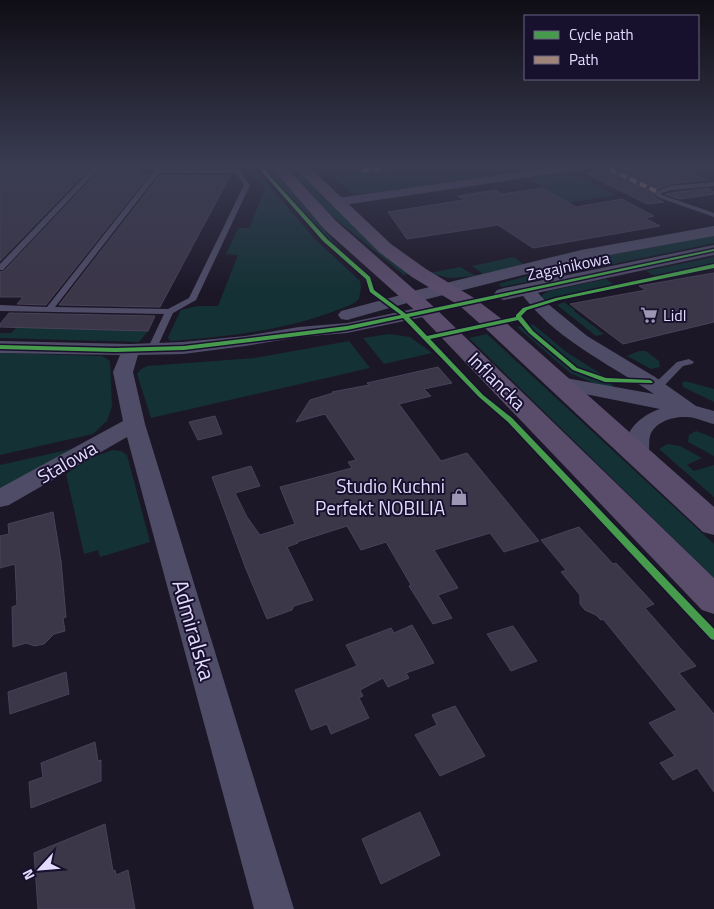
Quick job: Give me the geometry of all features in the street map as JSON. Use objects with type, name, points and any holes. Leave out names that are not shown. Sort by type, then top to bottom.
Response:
[{"type":"main road","name":"Inflancka","points":[[315,207],[330,225],[420,304],[714,600]]},
{"type":"main road","name":"Inflancka","points":[[343,207],[385,248],[419,273],[468,302],[494,323],[714,524]]},
{"type":"street","name":"Zagajnikowa","points":[[420,304],[447,289],[589,254],[714,231]]},
{"type":"street","name":"Zagajnikowa","points":[[420,304],[468,302],[714,250]]},
{"type":"street","points":[[526,289],[538,304],[581,339],[658,386],[688,411]]},
{"type":"street","points":[[494,323],[496,308],[505,294]]},
{"type":"street","points":[[0,347],[152,350],[226,344],[299,332],[347,328],[420,304]]},
{"type":"street","name":"Admiralska","points":[[131,350],[123,372],[134,424],[274,909]]},
{"type":"street","points":[[560,383],[648,399],[714,418]]},
{"type":"street","points":[[638,454],[638,434],[647,422],[664,414],[688,411]]},
{"type":"street","name":"Stalowa","points":[[0,499],[134,424]]},
{"type":"lane","points":[[0,268],[58,207]]},
{"type":"lane","points":[[49,310],[129,207]]},
{"type":"lane","points":[[0,308],[169,312],[192,300],[236,207]]},
{"type":"lane","points":[[691,207],[714,215]]},
{"type":"lane","points":[[152,350],[169,312]]},
{"type":"lane","points":[[658,386],[680,364],[689,362]]},
{"type":"green space","points":[[257,207],[288,207],[316,240],[360,281],[359,299],[346,307],[293,324],[232,335],[170,341],[168,337],[181,310],[198,306],[218,306],[238,255],[226,254],[238,228],[249,228]]},
{"type":"green space","points":[[299,207],[306,207],[339,248],[328,239]]},
{"type":"green space","points":[[321,207],[335,207],[372,244],[410,273],[404,275]]},
{"type":"green space","points":[[714,235],[714,243],[502,287],[498,284],[594,258]]},
{"type":"green space","points":[[514,257],[523,264],[483,274],[472,266]]},
{"type":"green space","points":[[714,257],[714,263],[655,276],[646,271]]},
{"type":"green space","points":[[460,267],[476,276],[449,278],[429,273]]},
{"type":"green space","points":[[606,279],[615,285],[553,298],[544,303],[542,300],[542,295],[549,291]]},
{"type":"green space","points":[[564,302],[604,334],[596,336],[557,305]]},
{"type":"green space","points":[[527,324],[534,325],[565,351],[607,378],[572,365]]},
{"type":"green space","points":[[522,326],[562,362],[585,376],[610,382],[616,390],[600,386],[570,373],[517,327]]},
{"type":"green space","points":[[17,327],[148,331],[139,342],[0,338],[0,333],[11,333]]},
{"type":"green space","points":[[389,334],[410,337],[432,353],[384,364],[363,338]]},
{"type":"green space","points":[[487,334],[714,544],[714,578],[469,338]]},
{"type":"green space","points":[[349,341],[370,368],[151,418],[137,374],[147,366],[255,358]]},
{"type":"green space","points":[[639,351],[646,351],[659,361],[660,367],[651,369],[627,356]]},
{"type":"green space","points":[[0,353],[102,356],[110,361],[112,406],[107,421],[93,434],[0,455]]},
{"type":"green space","points":[[685,381],[714,389],[714,402],[683,387],[682,383]]},
{"type":"green space","points":[[696,431],[714,438],[714,456],[688,442],[689,435]]},
{"type":"green space","points":[[667,444],[680,446],[702,458],[687,465],[694,471],[714,465],[714,497],[659,449]]},
{"type":"green space","points":[[80,447],[0,488],[0,465]]},
{"type":"green space","points":[[113,450],[121,451],[127,455],[150,542],[100,557],[98,550],[84,554],[66,474],[90,458]]},
{"type":"building","points":[[0,207],[52,207],[0,261]]},
{"type":"building","points":[[64,207],[123,207],[46,305],[17,304],[23,297],[0,297],[0,272],[4,271]]},
{"type":"building","points":[[135,207],[213,207],[160,307],[59,305]]},
{"type":"building","points":[[417,207],[638,207],[654,216],[645,218],[660,226],[533,248],[498,225],[407,239],[388,212]]},
{"type":"building","name":"Lidl","points":[[714,273],[714,322],[623,344],[570,304],[646,290],[639,286]]},
{"type":"building","points":[[9,313],[155,316],[148,331],[0,327],[0,324]]},
{"type":"building","points":[[438,367],[452,383],[424,389],[431,396],[399,404],[441,461],[467,453],[539,541],[504,552],[490,533],[434,550],[458,588],[438,595],[452,618],[433,624],[409,586],[411,585],[386,542],[361,550],[347,526],[287,547],[313,600],[294,606],[292,610],[267,619],[246,569],[212,477],[251,466],[260,486],[235,493],[247,517],[260,535],[295,524],[280,487],[352,468],[348,462],[356,460],[325,414],[296,422],[310,400],[332,392],[369,385],[367,383]]},
{"type":"building","points":[[215,416],[222,434],[198,440],[189,422]]},
{"type":"building","points":[[53,512],[61,561],[66,617],[63,618],[65,631],[54,634],[44,644],[35,646],[26,643],[13,647],[12,607],[17,605],[15,564],[0,568],[0,536],[9,534],[8,524]]},
{"type":"building","points":[[579,527],[654,604],[645,608],[696,666],[679,673],[714,714],[714,792],[697,768],[673,780],[660,763],[675,756],[649,723],[677,710],[603,619],[601,620],[596,615],[585,610],[580,604],[580,595],[561,572],[566,570],[541,540]]},
{"type":"building","points":[[412,625],[434,663],[406,673],[409,678],[388,687],[383,678],[360,690],[363,696],[359,698],[369,718],[331,734],[327,724],[311,730],[295,690],[357,666],[346,645],[391,628],[394,633]]},
{"type":"building","points":[[513,626],[537,661],[511,671],[487,634]]},
{"type":"building","points":[[66,672],[69,694],[10,714],[8,692]]},
{"type":"building","points":[[455,706],[485,756],[440,776],[415,735],[437,725],[432,715]]},
{"type":"building","points":[[95,742],[98,761],[101,760],[101,781],[31,808],[29,782],[43,777],[41,763]]},
{"type":"building","points":[[420,812],[440,855],[381,884],[362,839]]},
{"type":"building","points":[[105,824],[113,871],[115,870],[116,875],[128,870],[135,909],[38,909],[34,853]]},
{"type":"cycle path","points":[[296,207],[325,240],[368,278],[372,291],[401,312],[481,396],[510,420],[714,636]]},
{"type":"cycle path","points":[[0,347],[115,350],[161,349],[225,344],[347,328],[714,250]]},
{"type":"cycle path","points":[[650,382],[605,380],[575,369],[531,332],[518,316],[525,309],[558,299],[714,266]]},
{"type":"cycle path","points":[[427,338],[519,318]]},
{"type":"place","name":"Lidl","points":[[649,315]]},
{"type":"place","name":"Studio Kuchni Perfekt NOBILIA","points":[[459,497]]}]
